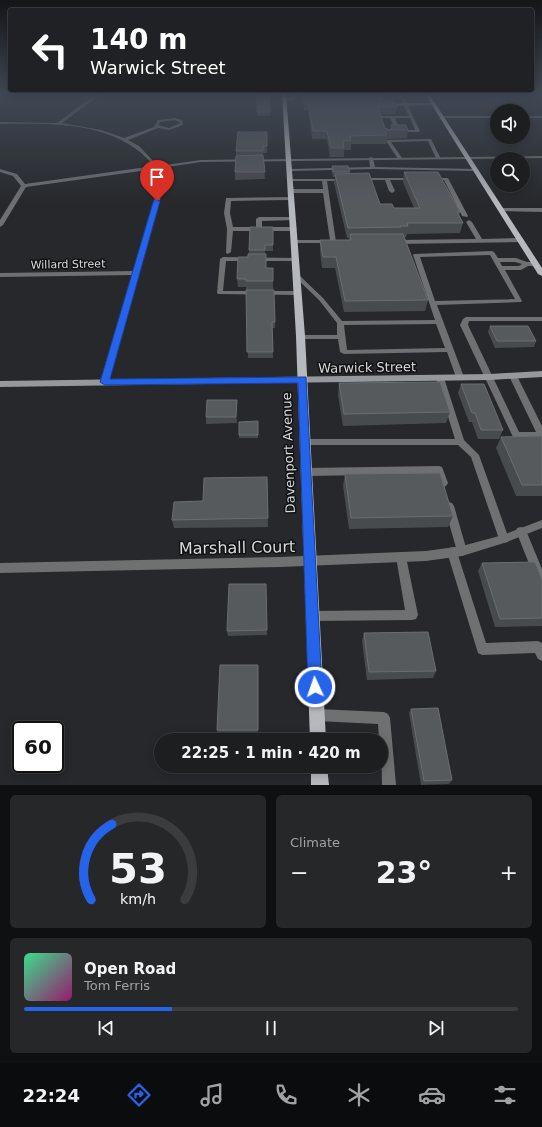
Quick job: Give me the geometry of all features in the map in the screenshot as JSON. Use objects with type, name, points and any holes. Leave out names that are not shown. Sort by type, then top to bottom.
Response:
[{"type":"main road","name":"Davenport Avenue","points":[[287,131],[303,380],[309,561],[318,733]]},
{"type":"main road","points":[[451,131],[542,274]]},
{"type":"main road","points":[[319,773],[320,785]]},
{"type":"street","points":[[96,131],[123,140],[145,152],[156,167],[160,183],[137,273],[105,382]]},
{"type":"street","points":[[123,140],[147,131]]},
{"type":"street","points":[[384,131],[400,158]]},
{"type":"street","points":[[391,131],[418,131]]},
{"type":"street","points":[[386,136],[429,140],[439,168]]},
{"type":"street","points":[[291,180],[312,159],[542,157]]},
{"type":"street","points":[[371,158],[373,168]]},
{"type":"street","points":[[312,159],[314,169]]},
{"type":"street","points":[[24,186],[201,161],[291,180],[325,191]]},
{"type":"street","points":[[228,252],[230,229],[228,221],[228,199],[291,180],[314,169],[439,168],[476,170]]},
{"type":"street","points":[[0,170],[15,175],[24,186]]},
{"type":"street","points":[[387,179],[392,191]]},
{"type":"street","points":[[291,180],[446,179],[465,216]]},
{"type":"street","points":[[324,180],[333,242]]},
{"type":"street","points":[[0,225],[24,186]]},
{"type":"street","points":[[502,210],[542,210]]},
{"type":"street","points":[[260,229],[259,219],[294,224]]},
{"type":"street","points":[[469,222],[480,241]]},
{"type":"street","points":[[230,229],[260,229],[294,224]]},
{"type":"street","points":[[389,242],[521,240]]},
{"type":"street","points":[[295,242],[341,242]]},
{"type":"street","points":[[433,303],[520,302],[492,254],[416,255],[439,322],[460,377]]},
{"type":"street","points":[[296,259],[223,259],[220,293],[298,293]]},
{"type":"street","points":[[496,260],[516,260],[526,264],[536,264]]},
{"type":"street","points":[[500,268],[521,268],[526,264]]},
{"type":"street","name":"Willard Street","points":[[0,275],[137,273]]},
{"type":"street","points":[[297,276],[321,299],[340,324],[344,352],[450,350]]},
{"type":"street","points":[[513,376],[542,435],[516,435],[490,377],[464,325],[466,319],[542,319]]},
{"type":"street","points":[[340,324],[439,322]]},
{"type":"street","points":[[300,337],[341,337]]},
{"type":"street","name":"Warwick Street","points":[[0,384],[440,378],[542,374]]},
{"type":"street","points":[[440,378],[460,442],[475,456],[504,538]]},
{"type":"street","points":[[305,442],[460,442]]},
{"type":"street","points":[[306,472],[439,470],[446,495],[457,551],[482,649],[541,649]]},
{"type":"street","name":"Marshall Court","points":[[0,568],[309,561],[401,557],[457,551],[504,538],[542,524]]},
{"type":"street","points":[[521,531],[542,582]]},
{"type":"street","points":[[312,616],[412,615],[401,557]]},
{"type":"street","points":[[317,715],[384,718],[390,785]]},
{"type":"building","points":[[313,131],[387,131],[386,132],[387,135],[350,136],[351,141],[343,141],[344,148],[331,148],[327,131]]},
{"type":"building","points":[[238,132],[267,132],[267,146],[263,146],[263,151],[236,151]]},
{"type":"building","points":[[263,155],[265,172],[235,172],[236,156]]},
{"type":"building","points":[[332,166],[348,166],[350,172],[333,172]]},
{"type":"building","points":[[404,172],[438,172],[460,212],[457,212],[463,223],[407,223],[408,226],[400,226],[401,227],[348,228],[335,174],[369,173],[380,204],[392,204],[394,208],[420,208]]},
{"type":"building","points":[[250,227],[273,227],[273,245],[265,245],[265,250],[249,250]]},
{"type":"building","points":[[350,234],[403,234],[428,300],[345,301],[336,257],[323,257],[320,240],[351,240]]},
{"type":"building","points":[[248,254],[266,254],[266,268],[273,268],[273,281],[246,281],[246,279],[237,279],[238,257],[248,257]]},
{"type":"building","points":[[246,290],[274,290],[275,322],[272,322],[273,352],[247,352]]},
{"type":"building","points":[[490,326],[528,326],[536,341],[497,341]]},
{"type":"building","points":[[440,382],[450,412],[344,414],[339,383]]},
{"type":"building","points":[[461,384],[484,384],[503,430],[481,430],[475,413],[472,413]]},
{"type":"building","points":[[207,400],[237,400],[236,417],[206,417]]},
{"type":"building","points":[[258,421],[258,435],[239,435],[239,422]]},
{"type":"building","points":[[542,436],[542,485],[522,485],[501,437]]},
{"type":"building","points":[[440,473],[453,516],[351,518],[345,474]]},
{"type":"building","points":[[267,477],[268,518],[172,520],[174,502],[203,501],[204,478]]},
{"type":"building","points":[[535,562],[542,579],[542,618],[500,619],[482,563]]},
{"type":"building","points":[[229,584],[266,584],[267,630],[227,631]]},
{"type":"building","points":[[428,632],[436,671],[369,672],[364,633]]},
{"type":"building","points":[[220,665],[258,665],[258,730],[217,730]]},
{"type":"building","points":[[438,708],[452,780],[424,781],[411,709]]},
{"type":"route","points":[[157,201],[105,382],[303,380],[315,687]]}]
